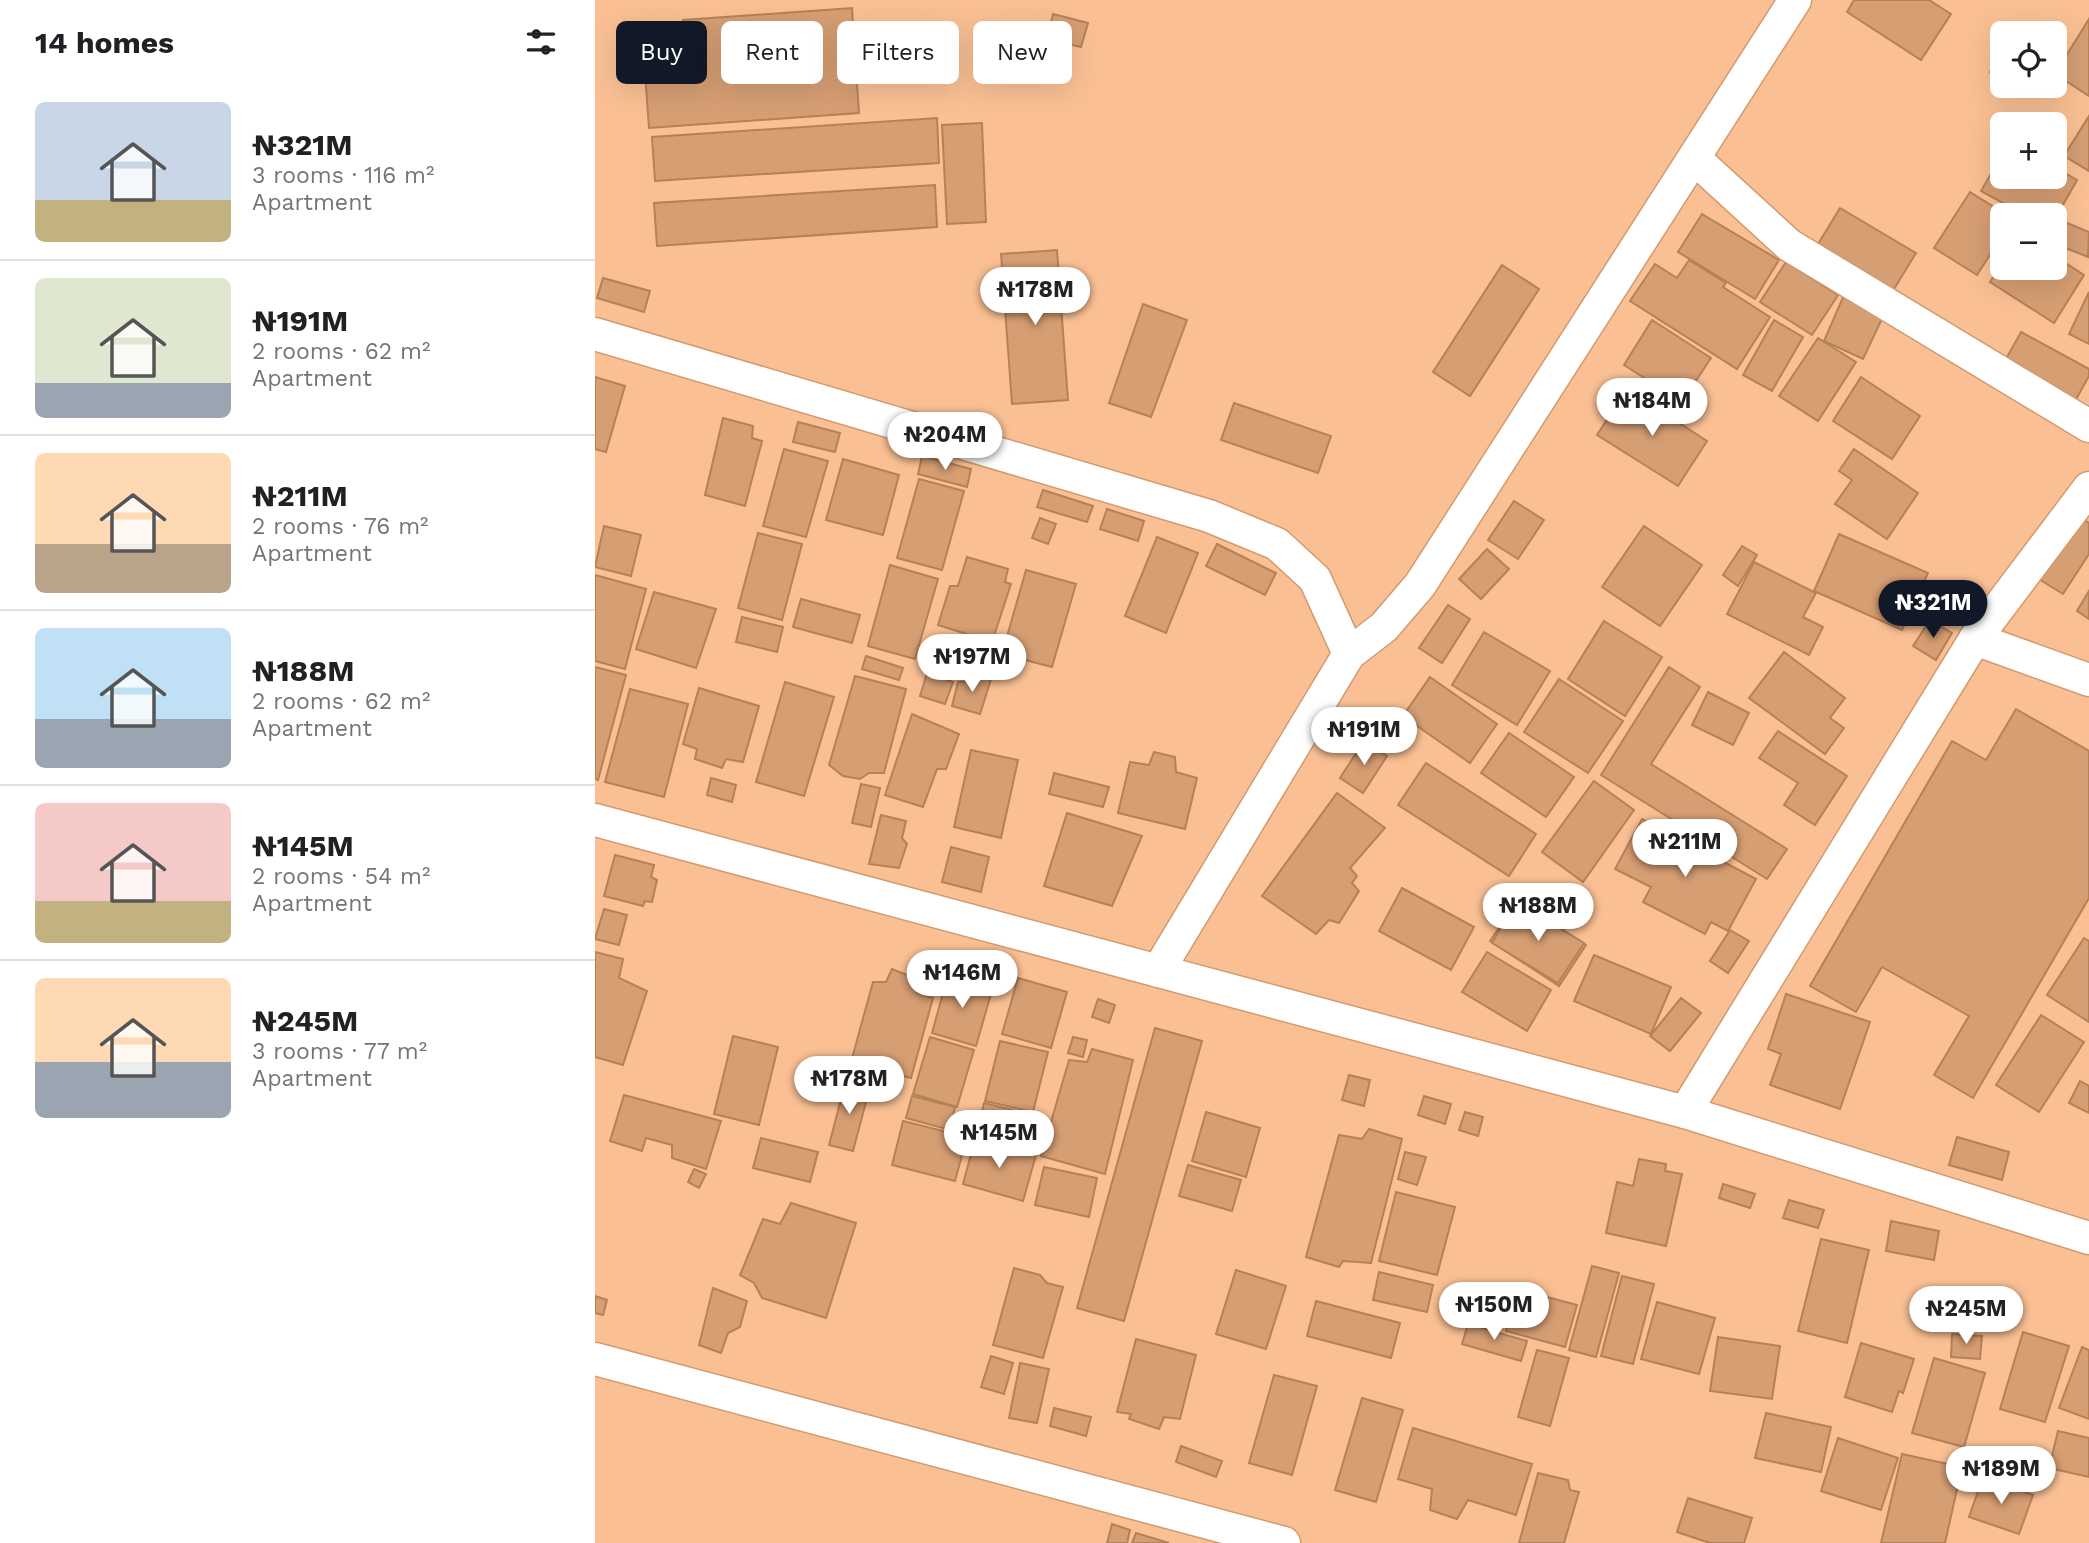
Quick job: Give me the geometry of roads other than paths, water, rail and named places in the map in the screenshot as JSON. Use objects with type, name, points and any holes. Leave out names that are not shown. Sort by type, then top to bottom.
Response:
[{"type":"street","points":[[1158,971],[1349,654],[1384,627],[1420,585],[1795,0]]},
{"type":"street","points":[[1694,158],[1789,245],[2089,426]]},
{"type":"street","points":[[595,334],[1209,516],[1277,544],[1315,579],[1349,654]]},
{"type":"street","points":[[1685,1112],[1975,639],[2089,488]]},
{"type":"street","points":[[1975,639],[2089,680]]},
{"type":"street","points":[[595,820],[1685,1112],[2089,1238]]},
{"type":"street","points":[[595,1359],[877,1437],[1285,1543]]}]
